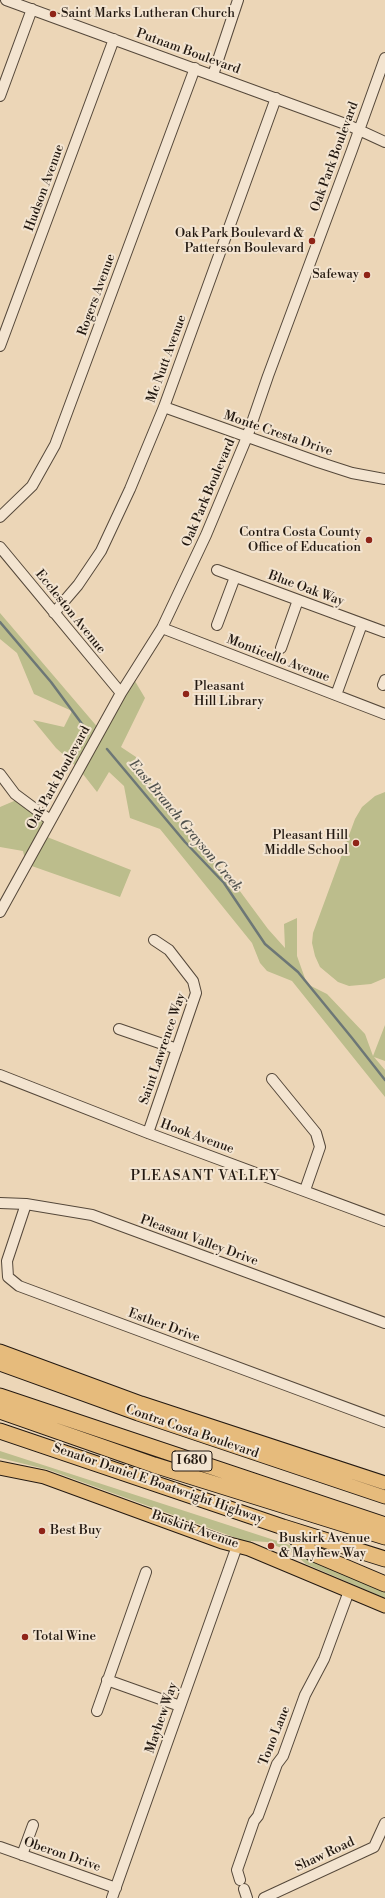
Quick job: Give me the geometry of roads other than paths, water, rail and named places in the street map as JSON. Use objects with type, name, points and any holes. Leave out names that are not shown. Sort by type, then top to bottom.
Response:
[{"type":"highway","name":"I 680","points":[[0,1396],[385,1525]]},
{"type":"highway","name":"I 680","points":[[0,1411],[154,1464],[385,1537]]},
{"type":"highway","name":"Senator Daniel E Boatwright Highway","points":[[0,1430],[283,1527],[385,1559]]},
{"type":"highway","points":[[283,1527],[312,1553],[385,1584]]},
{"type":"main road","name":"Contra Costa Boulevard","points":[[0,1351],[149,1405],[385,1483]]},
{"type":"main road","name":"Contra Costa Boulevard","points":[[0,1364],[138,1414],[385,1497]]},
{"type":"main road","name":"Buskirk Avenue","points":[[0,1468],[44,1477],[255,1552],[385,1606]]},
{"type":"street","name":"Putnam Boulevard","points":[[6,0],[276,98],[385,142]]},
{"type":"street","points":[[213,75],[238,0]]},
{"type":"street","points":[[0,96],[32,9]]},
{"type":"street","name":"Hudson Avenue","points":[[0,346],[114,39]]},
{"type":"street","name":"Oak Park Boulevard","points":[[0,912],[121,694],[162,628],[206,535],[247,437],[385,58]]},
{"type":"street","name":"Rogers Avenue","points":[[0,516],[32,486],[55,445],[195,68]]},
{"type":"street","name":"Mc Nutt Avenue","points":[[54,613],[78,585],[101,551],[130,489],[164,407],[276,98]]},
{"type":"street","name":"Monte Cresta Drive","points":[[164,407],[352,473],[385,479]]},
{"type":"street","name":"Eccleston Avenue","points":[[0,547],[121,694]]},
{"type":"street","name":"Blue Oak Way","points":[[217,570],[385,632]]},
{"type":"street","points":[[217,625],[235,577]]},
{"type":"street","points":[[281,648],[298,600]]},
{"type":"street","points":[[336,695],[362,624]]},
{"type":"street","name":"Monticello Avenue","points":[[162,628],[385,714]]},
{"type":"street","points":[[0,774],[15,794],[50,820]]},
{"type":"street","name":"Saint Lawrence Way","points":[[148,1133],[196,993],[193,981],[169,950],[154,940]]},
{"type":"street","points":[[119,1029],[177,1050]]},
{"type":"street","name":"Hook Avenue","points":[[0,1075],[148,1133],[305,1190],[385,1221]]},
{"type":"street","points":[[272,1079],[316,1133],[320,1146],[305,1190]]},
{"type":"street","name":"Pleasant Valley Drive","points":[[0,1203],[26,1204],[92,1215],[385,1323]]},
{"type":"street","name":"Esther Drive","points":[[26,1204],[7,1262],[8,1277],[19,1286],[385,1422]]},
{"type":"street","name":"Mayhew Way","points":[[112,1898],[237,1546]]},
{"type":"street","points":[[96,1711],[146,1572]]},
{"type":"street","name":"Tono Lane","points":[[244,1889],[237,1870],[254,1821],[258,1816],[277,1764],[283,1756],[305,1694],[324,1659],[349,1591]]},
{"type":"street","points":[[108,1680],[180,1706]]},
{"type":"street","name":"Shaw Road","points":[[264,1898],[374,1847],[385,1823]]},
{"type":"street","points":[[22,1855],[33,1825]]},
{"type":"street","name":"Oberon Drive","points":[[0,1847],[116,1888]]},
{"type":"waterway","points":[[0,622],[51,682],[85,728]]},
{"type":"waterway","name":"East Branch Grayson Creek","points":[[107,749],[185,842],[224,883],[265,944],[298,972],[385,1080]]},
{"type":"place","name":"Saint Marks Lutheran Church","points":[[53,14]]},
{"type":"place","name":"Oak Park Boulevard & Patterson Boulevard","points":[[312,241]]},
{"type":"place","name":"Safeway","points":[[367,275]]},
{"type":"place","name":"Contra Costa County Office of Education","points":[[369,540]]},
{"type":"place","name":"Pleasant Hill Library","points":[[186,694]]},
{"type":"place","name":"Pleasant Hill Middle School","points":[[356,843]]},
{"type":"place","name":"Best Buy","points":[[42,1531]]},
{"type":"place","name":"Buskirk Avenue & Mayhew Way","points":[[271,1546]]},
{"type":"place","name":"Total Wine","points":[[25,1637]]},
{"type":"district","name":"PLEASANT VALLEY","points":[[205,1177]]}]
